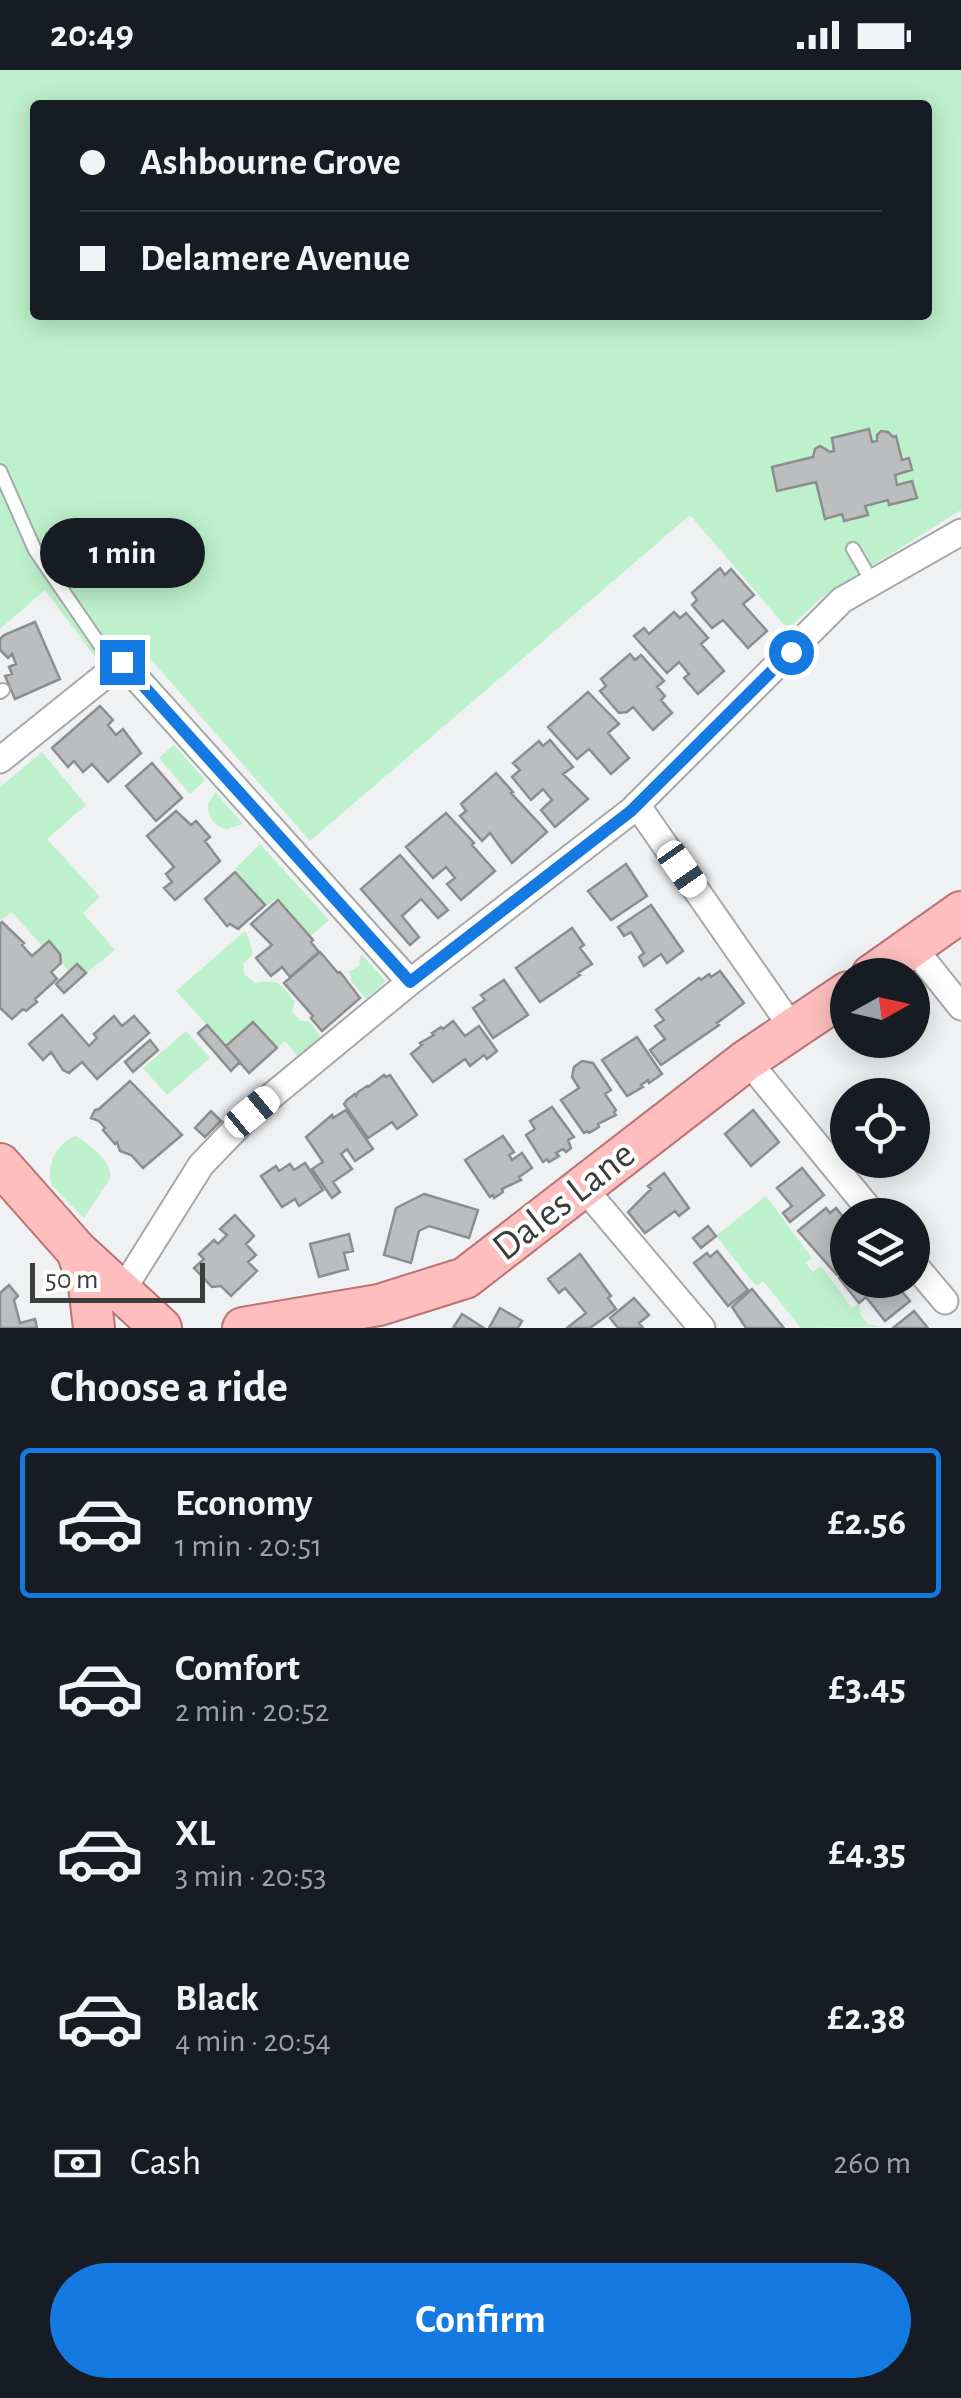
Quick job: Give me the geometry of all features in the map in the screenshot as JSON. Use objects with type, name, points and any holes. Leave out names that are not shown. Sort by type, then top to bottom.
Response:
[{"type":"main road","points":[[897,958],[961,912]]},
{"type":"main road","name":"Dales Lane","points":[[244,1328],[378,1305],[466,1278],[748,1060],[830,1004]]},
{"type":"main road","points":[[0,1164],[78,1251],[161,1328]]},
{"type":"main road","points":[[78,1251],[90,1286],[94,1328]]},
{"type":"street","points":[[122,1291],[200,1166],[252,1112],[410,982],[637,805],[842,600],[961,532]]},
{"type":"street","points":[[3,750],[118,665],[410,982]]},
{"type":"street","points":[[637,805],[793,1029]]},
{"type":"street","points":[[913,947],[961,1006]]},
{"type":"street","points":[[748,1060],[860,1198]]},
{"type":"street","points":[[583,1187],[702,1328]]},
{"type":"street","points":[[930,1283],[945,1301]]},
{"type":"lane","points":[[0,470],[34,550],[118,665]]},
{"type":"lane","points":[[853,549],[873,583]]},
{"type":"green space","points":[[0,70],[961,70],[961,510],[821,598],[788,629],[690,515],[310,841],[134,640],[101,665],[45,590],[0,629]]},
{"type":"green space","points":[[174,745],[205,780],[190,794],[159,758]]},
{"type":"green space","points":[[42,752],[86,805],[47,839],[100,897],[83,913],[115,950],[86,973],[69,972],[50,942],[43,947],[12,912],[0,921],[0,787]]},
{"type":"green space","points":[[215,792],[243,824],[227,829],[213,821],[208,804]]},
{"type":"green space","points":[[260,844],[329,920],[311,936],[278,898],[266,906],[235,869]]},
{"type":"green space","points":[[245,931],[253,954],[243,964],[244,974],[255,983],[275,982],[282,987],[295,1002],[292,1012],[300,1021],[309,1021],[321,1037],[298,1056],[285,1041],[277,1048],[253,1022],[226,1046],[176,991]]},
{"type":"green space","points":[[361,954],[386,981],[366,999],[348,972],[359,966]]},
{"type":"green space","points":[[186,1031],[210,1058],[167,1095],[143,1068]]},
{"type":"green space","points":[[75,1136],[100,1155],[110,1172],[84,1218],[52,1186],[50,1178],[54,1157]]},
{"type":"green space","points":[[766,1196],[812,1258],[806,1263],[813,1272],[821,1266],[830,1278],[830,1298],[845,1298],[852,1308],[859,1303],[868,1324],[883,1327],[801,1328],[763,1281],[756,1286],[716,1236]]},
{"type":"building","points":[[869,429],[872,442],[877,441],[881,431],[896,436],[902,460],[909,458],[912,470],[895,475],[897,485],[912,481],[917,498],[865,506],[868,515],[844,521],[842,514],[825,519],[816,482],[777,491],[772,467],[813,457],[820,446],[834,451],[832,438]]},
{"type":"building","points":[[720,568],[725,575],[731,569],[754,595],[743,604],[767,631],[748,648],[723,620],[712,628],[692,605],[697,600],[692,593]]},
{"type":"building","points":[[674,612],[680,618],[686,613],[708,638],[701,644],[724,671],[698,694],[684,678],[689,674],[679,662],[667,673],[634,636],[644,628],[649,634]]},
{"type":"building","points":[[35,622],[60,679],[15,699],[5,676],[12,674],[9,667],[16,664],[12,654],[8,658],[0,650],[0,639]]},
{"type":"building","points":[[630,654],[635,660],[641,655],[664,681],[657,687],[665,696],[661,700],[672,713],[653,730],[633,707],[619,713],[600,691],[606,686],[601,679]]},
{"type":"building","points":[[588,692],[619,724],[608,733],[629,758],[611,774],[589,749],[577,759],[548,727]]},
{"type":"building","points":[[100,706],[113,720],[108,725],[116,735],[123,729],[141,753],[108,782],[92,764],[83,772],[74,761],[68,767],[52,748]]},
{"type":"building","points":[[550,740],[573,767],[563,774],[588,799],[555,827],[541,810],[552,800],[543,789],[531,800],[512,777],[520,770],[513,763],[539,741],[543,746]]},
{"type":"building","points":[[152,763],[182,798],[156,821],[126,786]]},
{"type":"building","points":[[496,773],[547,832],[512,863],[490,833],[482,841],[460,816],[466,811],[461,804]]},
{"type":"building","points":[[176,811],[191,825],[196,821],[210,837],[205,841],[220,861],[175,900],[164,888],[172,882],[166,874],[174,867],[147,836]]},
{"type":"building","points":[[446,813],[495,871],[461,900],[447,884],[455,878],[446,867],[433,878],[406,847]]},
{"type":"building","points":[[400,855],[448,910],[438,918],[421,899],[402,916],[419,937],[410,945],[361,889]]},
{"type":"building","points":[[626,864],[647,896],[611,920],[588,891]]},
{"type":"building","points":[[235,872],[265,905],[238,929],[227,926],[205,899]]},
{"type":"building","points":[[278,900],[319,952],[290,977],[282,967],[271,976],[256,958],[272,945],[251,924]]},
{"type":"building","points":[[651,905],[683,951],[667,963],[661,954],[644,966],[639,957],[644,953],[631,932],[624,936],[618,927]]},
{"type":"building","points":[[2,922],[32,956],[49,941],[60,954],[61,963],[51,972],[57,979],[35,999],[37,1002],[12,1019],[0,1008]]},
{"type":"building","points":[[572,928],[592,964],[540,1002],[516,968]]},
{"type":"building","points":[[320,952],[360,998],[322,1031],[284,983]]},
{"type":"building","points":[[77,964],[86,973],[64,993],[56,984]]},
{"type":"building","points":[[720,971],[744,1003],[661,1065],[650,1050],[665,1039],[655,1026],[664,1020],[656,1010],[699,978]]},
{"type":"building","points":[[504,980],[528,1015],[493,1038],[473,1008],[485,1000],[481,995]]},
{"type":"building","points":[[62,1015],[89,1046],[97,1038],[94,1034],[114,1016],[122,1026],[134,1016],[149,1033],[97,1079],[82,1062],[69,1073],[51,1052],[43,1060],[29,1044]]},
{"type":"building","points":[[453,1021],[465,1036],[479,1026],[497,1051],[470,1066],[465,1059],[433,1082],[411,1054],[432,1033]]},
{"type":"building","points":[[253,1022],[277,1048],[249,1073],[226,1046]]},
{"type":"building","points":[[207,1025],[240,1062],[231,1071],[198,1033]]},
{"type":"building","points":[[637,1037],[662,1074],[627,1096],[602,1060]]},
{"type":"building","points":[[150,1040],[158,1050],[133,1072],[125,1062]]},
{"type":"building","points":[[582,1061],[593,1063],[611,1090],[605,1094],[616,1110],[616,1115],[589,1133],[584,1133],[561,1100],[579,1088],[572,1077],[574,1067]]},
{"type":"building","points":[[384,1075],[390,1075],[417,1115],[397,1129],[392,1122],[368,1138],[344,1104]]},
{"type":"building","points":[[130,1081],[182,1135],[143,1168],[131,1155],[120,1151],[99,1121],[91,1118],[95,1110]]},
{"type":"building","points":[[552,1107],[574,1137],[568,1140],[571,1148],[543,1162],[526,1135],[535,1129],[530,1121]]},
{"type":"building","points":[[346,1110],[373,1149],[355,1161],[347,1149],[341,1154],[352,1169],[333,1182],[340,1192],[332,1198],[312,1169],[323,1162],[306,1137],[332,1115],[333,1118]]},
{"type":"building","points":[[753,1110],[779,1142],[751,1166],[725,1134]]},
{"type":"building","points":[[211,1111],[221,1121],[205,1137],[195,1128]]},
{"type":"building","points":[[503,1136],[514,1152],[509,1155],[512,1160],[522,1153],[532,1168],[494,1198],[465,1160]]},
{"type":"building","points":[[305,1163],[323,1190],[299,1206],[295,1199],[282,1207],[261,1176],[276,1166],[279,1171],[290,1164],[294,1170]]},
{"type":"building","points":[[802,1168],[824,1195],[790,1222],[783,1213],[792,1206],[777,1188]]},
{"type":"building","points":[[664,1173],[689,1208],[679,1216],[675,1211],[645,1233],[628,1212]]},
{"type":"building","points":[[424,1194],[478,1210],[469,1238],[429,1226],[419,1231],[411,1263],[384,1255],[396,1208]]},
{"type":"building","points":[[826,1208],[830,1213],[830,1267],[798,1231]]},
{"type":"building","points":[[235,1215],[254,1236],[246,1244],[256,1255],[248,1262],[257,1271],[231,1296],[221,1286],[212,1287],[194,1268],[204,1259],[199,1254],[214,1240],[218,1244],[227,1235],[220,1229]]},
{"type":"building","points":[[708,1226],[716,1236],[701,1248],[693,1238]]},
{"type":"building","points":[[349,1234],[353,1251],[344,1253],[348,1269],[319,1277],[310,1244]]},
{"type":"building","points":[[717,1251],[748,1290],[728,1306],[694,1263]]},
{"type":"building","points":[[580,1254],[616,1309],[590,1328],[567,1328],[586,1313],[565,1288],[559,1293],[548,1279]]},
{"type":"building","points":[[9,1285],[18,1296],[14,1300],[20,1323],[35,1319],[37,1328],[0,1328],[0,1293]]},
{"type":"building","points":[[752,1289],[784,1328],[746,1328],[732,1307]]},
{"type":"building","points":[[634,1298],[649,1315],[639,1323],[643,1328],[618,1328],[610,1318]]},
{"type":"building","points":[[867,1298],[907,1298],[910,1301],[885,1321]]},
{"type":"building","points":[[500,1308],[522,1321],[518,1328],[489,1328]]},
{"type":"building","points":[[914,1311],[928,1328],[893,1328]]},
{"type":"building","points":[[462,1314],[484,1328],[453,1328]]},
{"type":"route","points":[[122,662],[410,982],[631,811],[791,652]]}]
